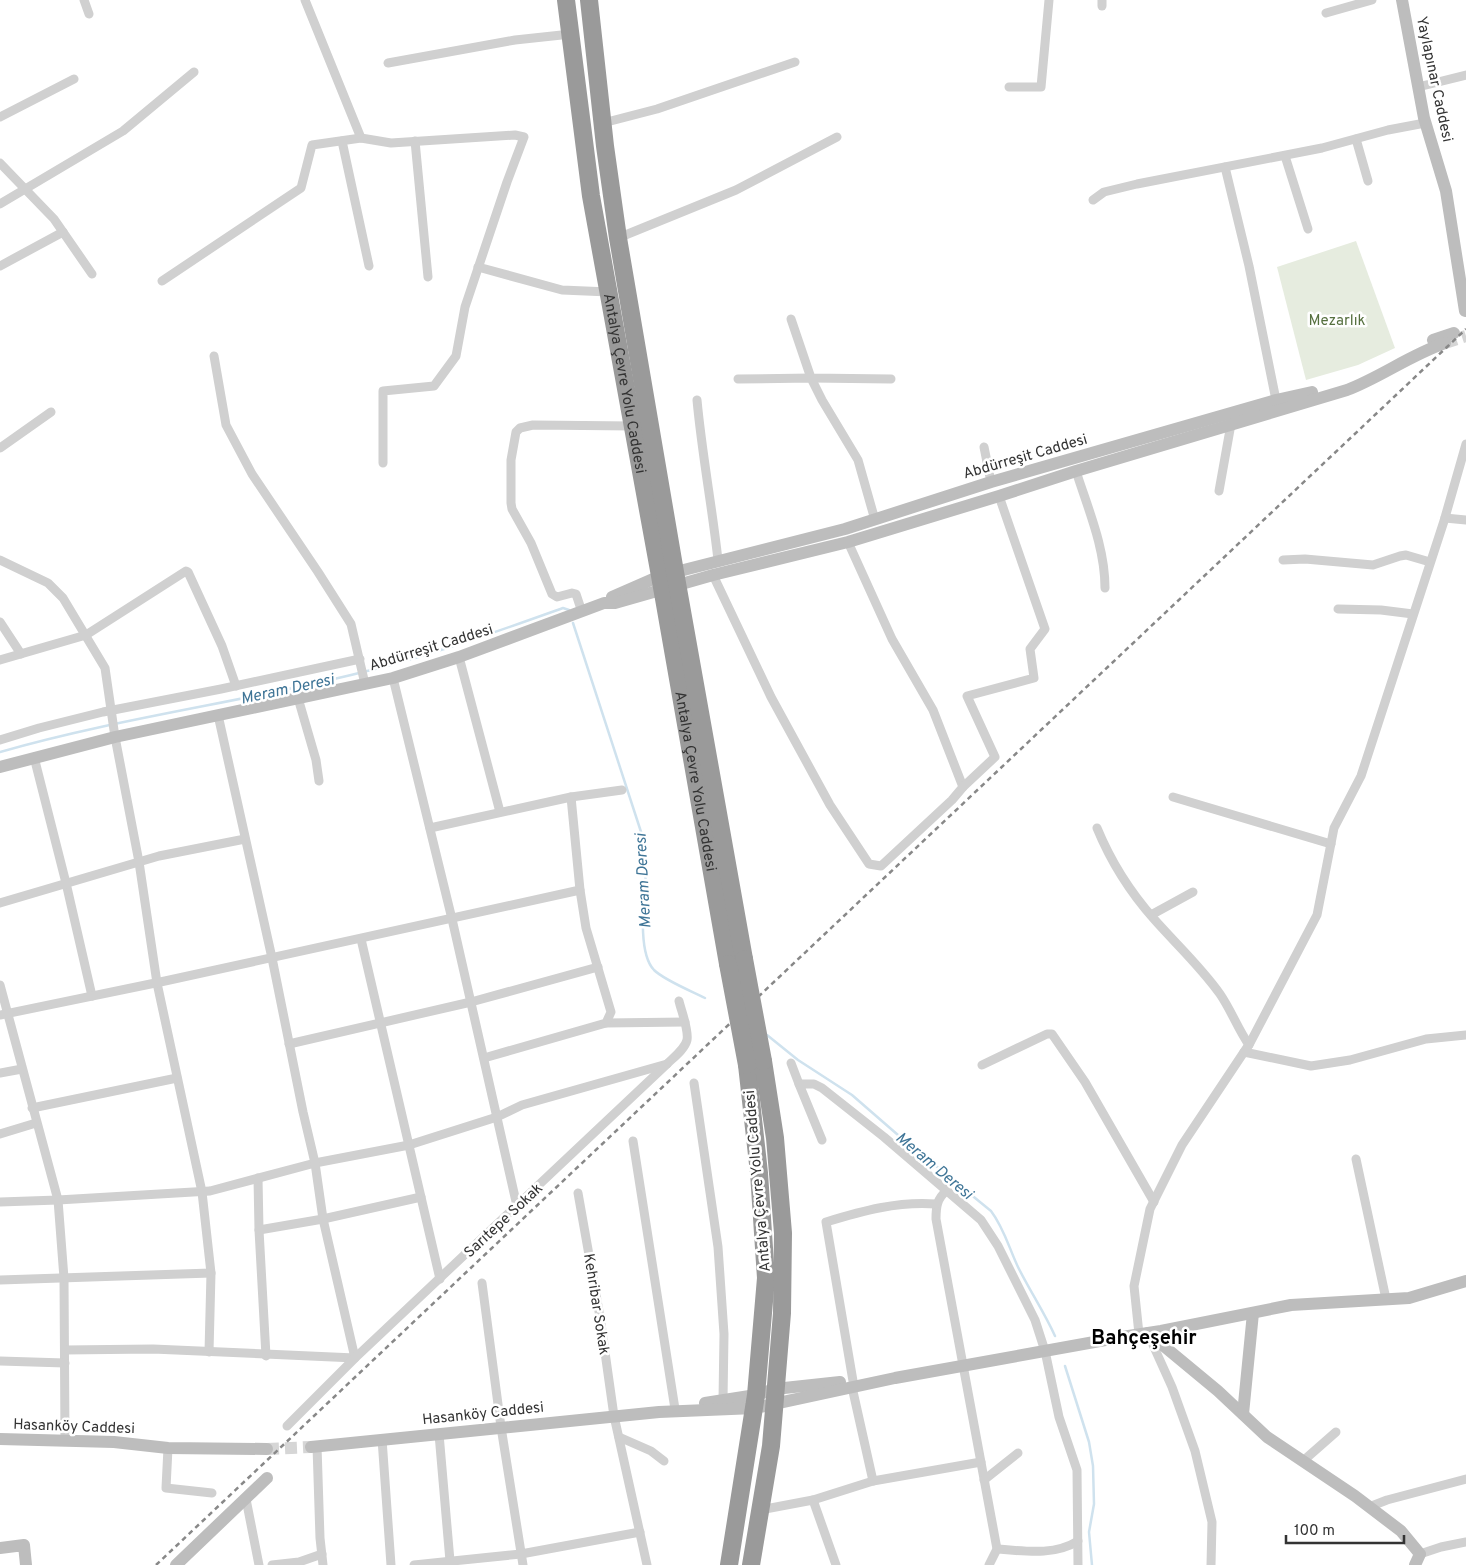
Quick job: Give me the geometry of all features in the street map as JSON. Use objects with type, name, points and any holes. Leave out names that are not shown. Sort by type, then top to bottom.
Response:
[{"type":"highway","name":"Antalya Çevre Yolu Caddesi","points":[[566,0],[591,196],[633,426],[669,580]]},
{"type":"highway","name":"Antalya Çevre Yolu Caddesi","points":[[589,0],[618,238],[669,580],[755,1063],[775,1138],[783,1233],[782,1313],[771,1446],[751,1565]]},
{"type":"highway","name":"Antalya Çevre Yolu Caddesi","points":[[729,1565],[756,1401],[766,1278],[759,1173],[755,1063]]},
{"type":"main road","name":"Yaylapınar Caddesi","points":[[1402,0],[1425,122],[1446,191],[1466,311]]},
{"type":"main road","name":"Abdürreşit Caddesi","points":[[0,767],[115,734],[218,716],[365,681],[393,678],[459,657],[604,604],[614,596],[669,580],[718,560],[845,529],[991,482],[1276,400],[1356,379],[1375,371],[1426,343],[1454,333]]},
{"type":"main road","name":"Abdürreşit Caddesi","points":[[669,580],[713,575],[848,542],[999,496],[1357,386],[1422,351],[1445,343]]},
{"type":"main road","points":[[774,1396],[895,1378],[1143,1334],[1291,1305],[1409,1298],[1466,1281]]},
{"type":"main road","points":[[1243,1414],[1253,1313]]},
{"type":"main road","points":[[1143,1334],[1243,1414],[1268,1437],[1369,1507],[1400,1531],[1418,1560]]},
{"type":"main road","points":[[659,1412],[756,1401],[827,1383],[853,1384]]},
{"type":"main road","points":[[659,1412],[723,1400],[756,1401]]},
{"type":"main road","name":"Hasanköy Caddesi","points":[[314,1446],[659,1412]]},
{"type":"main road","name":"Hasanköy Caddesi","points":[[0,1439],[114,1442],[168,1448],[267,1449]]},
{"type":"main road","points":[[176,1565],[267,1478]]},
{"type":"main road","points":[[0,1548],[24,1546],[26,1565]]},
{"type":"street","points":[[84,0],[89,14]]},
{"type":"street","points":[[305,0],[361,138]]},
{"type":"street","points":[[1009,87],[1041,87],[1048,0]]},
{"type":"street","points":[[1326,13],[1372,0]]},
{"type":"street","points":[[388,63],[516,40],[571,34]]},
{"type":"street","points":[[603,123],[657,109],[795,62]]},
{"type":"street","points":[[0,204],[123,131],[194,72]]},
{"type":"street","points":[[1418,87],[1466,75]]},
{"type":"street","points":[[0,117],[74,79]]},
{"type":"street","points":[[1093,200],[1104,192],[1322,148],[1425,122]]},
{"type":"street","points":[[162,281],[301,188],[312,144],[361,138],[391,143],[515,135],[524,137],[465,307],[456,356],[434,386],[383,391],[383,463]]},
{"type":"street","points":[[618,238],[736,190],[837,137]]},
{"type":"street","points":[[1356,139],[1368,181]]},
{"type":"street","points":[[342,141],[369,266]]},
{"type":"street","points":[[415,142],[428,277]]},
{"type":"street","points":[[1285,156],[1308,230]]},
{"type":"street","points":[[0,163],[54,219],[92,274]]},
{"type":"street","points":[[1226,167],[1249,266],[1276,400]]},
{"type":"street","points":[[0,266],[63,232]]},
{"type":"street","points":[[478,267],[562,290],[609,292]]},
{"type":"street","points":[[791,319],[811,378],[858,460],[875,520]]},
{"type":"street","points":[[214,356],[226,426],[252,474],[352,624],[365,681]]},
{"type":"street","points":[[738,379],[891,379]]},
{"type":"street","points":[[697,400],[701,446],[718,560]]},
{"type":"street","points":[[0,448],[51,412]]},
{"type":"street","points":[[1218,491],[1231,424]]},
{"type":"street","points":[[582,612],[576,594],[572,593],[558,597],[552,594],[531,542],[512,509],[510,492],[511,460],[516,432],[520,428],[533,425],[633,426]]},
{"type":"street","points":[[1211,1565],[1212,1522],[1195,1450],[1172,1387],[1143,1334],[1134,1286],[1150,1208],[1182,1145],[1246,1048],[1317,915],[1334,828],[1361,776],[1445,518],[1466,444]]},
{"type":"street","points":[[984,447],[991,482]]},
{"type":"street","points":[[1076,471],[1100,544],[1105,571],[1105,588]]},
{"type":"street","points":[[713,575],[780,714],[830,805],[869,864],[881,866],[995,757],[967,696],[1034,678],[1030,649],[1044,628],[999,496]]},
{"type":"street","points":[[1445,518],[1466,520]]},
{"type":"street","points":[[848,542],[892,639],[933,710],[963,787]]},
{"type":"street","points":[[1283,560],[1305,559],[1373,565],[1400,556],[1406,556],[1430,562]]},
{"type":"street","points":[[0,560],[48,583],[64,598],[104,668],[139,862],[157,983],[202,1192],[211,1273],[209,1352]]},
{"type":"street","points":[[0,660],[86,635],[186,571],[222,646],[236,686]]},
{"type":"street","points":[[1338,609],[1381,610],[1413,614]]},
{"type":"street","points":[[0,622],[21,654]]},
{"type":"street","points":[[459,657],[500,812]]},
{"type":"street","points":[[0,740],[40,728],[112,715],[236,686],[360,662]]},
{"type":"street","points":[[393,678],[452,919],[517,1206]]},
{"type":"street","points":[[298,698],[316,760],[319,781]]},
{"type":"street","points":[[65,1350],[153,1349],[266,1356],[355,1358],[323,1219],[315,1163],[272,958],[218,716]]},
{"type":"street","points":[[34,757],[92,996]]},
{"type":"street","points":[[430,828],[572,797],[622,790]]},
{"type":"street","points":[[572,797],[580,890],[586,928],[611,1012],[606,1023]]},
{"type":"street","points":[[1173,797],[1331,844]]},
{"type":"street","points":[[1097,828],[1112,862],[1126,883],[1151,915],[1221,995],[1246,1048],[1311,1066],[1350,1060],[1426,1038],[1466,1035]]},
{"type":"street","points":[[0,903],[159,856],[245,839]]},
{"type":"street","points":[[4,1014],[157,983],[580,890]]},
{"type":"street","points":[[1151,915],[1193,892]]},
{"type":"street","points":[[361,939],[440,1278]]},
{"type":"street","points":[[289,1044],[471,1002],[598,967]]},
{"type":"street","points":[[0,985],[4,1014],[22,1069],[58,1200],[64,1278],[65,1441]]},
{"type":"street","name":"Sarıtepe Sokak","points":[[287,1426],[355,1358],[682,1048],[687,1040],[685,1022],[678,1001]]},
{"type":"street","points":[[484,1058],[606,1023],[685,1022]]},
{"type":"street","points":[[982,1065],[1047,1034],[1052,1034],[1085,1082],[1154,1202]]},
{"type":"street","points":[[791,1063],[822,1140]]},
{"type":"street","points":[[0,1202],[202,1192],[315,1163],[409,1145],[497,1117],[522,1105],[667,1064]]},
{"type":"street","points":[[0,1074],[22,1069]]},
{"type":"street","points":[[32,1108],[177,1078]]},
{"type":"street","points":[[694,1083],[718,1247],[724,1334],[723,1400]]},
{"type":"street","points":[[799,1084],[814,1084],[822,1088],[884,1137],[981,1220],[998,1246],[1035,1320],[1059,1417],[1077,1470],[1078,1565]]},
{"type":"street","points":[[0,1134],[36,1123]]},
{"type":"street","points":[[633,1141],[675,1409]]},
{"type":"street","points":[[1356,1159],[1386,1299]]},
{"type":"street","points":[[258,1178],[266,1356]]},
{"type":"street","points":[[947,1190],[940,1196],[936,1204],[936,1219],[997,1549],[989,1565]]},
{"type":"street","name":"Kehribar Sokak","points":[[578,1193],[600,1317],[614,1416],[647,1565]]},
{"type":"street","points":[[259,1230],[323,1219],[421,1197]]},
{"type":"street","points":[[872,1481],[853,1384],[826,1222],[885,1207],[917,1203],[936,1204]]},
{"type":"street","points":[[0,1280],[211,1273]]},
{"type":"street","points":[[482,1283],[501,1427],[523,1565]]},
{"type":"street","points":[[0,1361],[65,1363]]},
{"type":"street","points":[[1303,1461],[1336,1432]]},
{"type":"street","points":[[439,1434],[450,1561]]},
{"type":"street","points":[[619,1437],[651,1451],[664,1461]]},
{"type":"street","points":[[382,1439],[391,1565]]},
{"type":"street","points":[[314,1446],[323,1565]]},
{"type":"street","points":[[168,1448],[166,1488],[212,1494]]},
{"type":"street","points":[[984,1480],[1018,1453]]},
{"type":"street","points":[[760,1510],[813,1500],[872,1481],[981,1462]]},
{"type":"street","points":[[1369,1507],[1387,1500],[1466,1479]]},
{"type":"street","points":[[246,1499],[259,1565]]},
{"type":"street","points":[[813,1500],[836,1565]]},
{"type":"street","points":[[414,1565],[521,1554],[640,1532]]},
{"type":"street","points":[[997,1549],[1039,1552],[1068,1547],[1078,1541]]},
{"type":"street","points":[[1418,1560],[1441,1547],[1466,1542]]},
{"type":"street","points":[[272,1565],[299,1562],[322,1554]]},
{"type":"green space","name":"Mezarlık","points":[[1356,241],[1395,348],[1358,365],[1306,380],[1277,267]]},
{"type":"waterway","name":"Meram Deresi","points":[[0,752],[87,730],[307,685],[378,668],[458,644],[563,608],[569,610]]},
{"type":"waterway","name":"Meram Deresi","points":[[573,623],[643,838],[646,869],[643,936],[648,961],[654,970],[664,978],[705,998]]},
{"type":"waterway","name":"Meram Deresi","points":[[767,1035],[798,1060],[852,1095],[991,1211],[1003,1231],[1018,1267],[1055,1336]]},
{"type":"waterway","name":"Meram Deresi","points":[[1065,1366],[1089,1442],[1093,1466],[1094,1504],[1089,1532],[1092,1565]]},
{"type":"tunnel","points":[[1445,343],[1466,336]]},
{"type":"tunnel","points":[[267,1449],[311,1447]]},
{"type":"railway","points":[[156,1565],[1466,329]]},
{"type":"district","name":"Bahçeşehir","points":[[1144,1337]]}]
